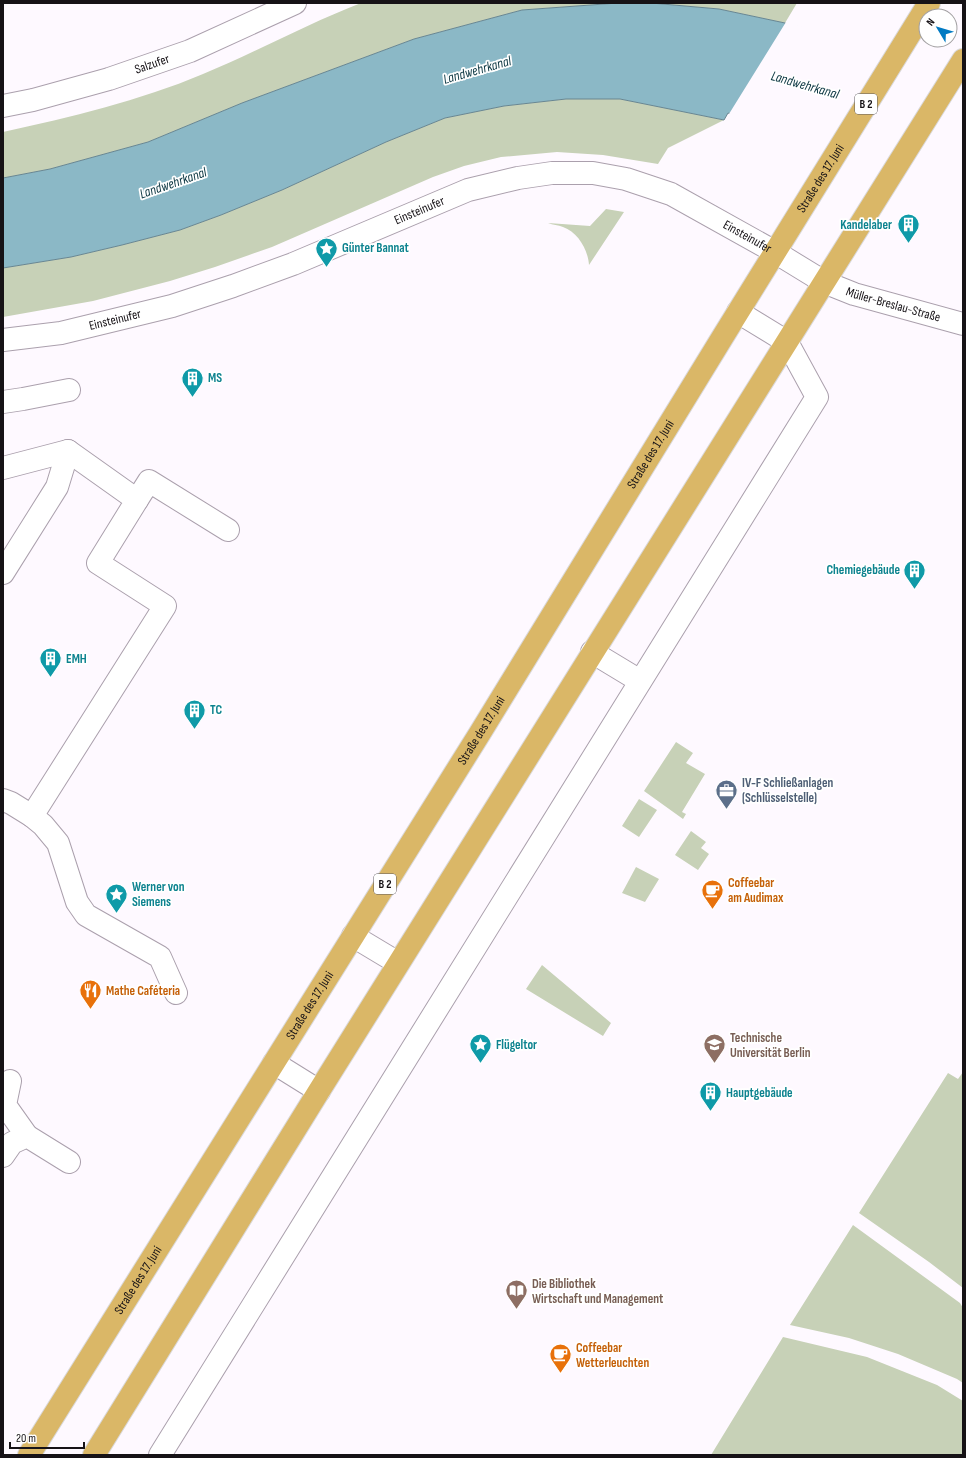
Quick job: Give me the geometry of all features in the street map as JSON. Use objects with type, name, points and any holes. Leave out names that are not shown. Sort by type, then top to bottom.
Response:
[{"type":"main road","name":"Straße des 17. Juni","points":[[29,1455],[485,726],[929,3]]},
{"type":"main road","points":[[94,1455],[318,1091],[963,60]]},
{"type":"street","name":"Salzufer","points":[[3,106],[32,100],[109,79],[190,51],[295,3]]},
{"type":"street","name":"Einsteinufer","points":[[3,340],[61,332],[172,306],[293,264],[468,190],[518,178],[552,173],[593,173],[620,178],[671,194],[775,252],[824,282]]},
{"type":"street","name":"Müller-Breslau-Straße","points":[[824,282],[854,294],[963,324]]},
{"type":"street","points":[[160,1455],[817,397],[787,342],[738,312]]},
{"type":"street","points":[[3,402],[22,400],[69,390]]},
{"type":"street","points":[[3,573],[57,486],[68,452]]},
{"type":"street","points":[[3,468],[68,452],[137,500]]},
{"type":"street","points":[[32,816],[165,606],[98,563],[150,481],[228,530]]},
{"type":"street","points":[[592,652],[640,681]]},
{"type":"street","points":[[3,800],[17,806],[32,816],[43,825],[58,843],[77,902],[86,915],[160,958],[176,993]]},
{"type":"street","points":[[353,936],[398,963]]},
{"type":"street","points":[[274,1063],[318,1091]]},
{"type":"street","points":[[10,1081],[5,1105],[27,1136],[69,1162]]},
{"type":"street","points":[[3,1156],[12,1143],[27,1136]]},
{"type":"green space","points":[[361,3],[618,3],[522,10],[414,39],[242,103],[148,142],[50,169],[3,178],[3,132],[104,108],[179,84]]},
{"type":"green space","points":[[651,3],[797,3],[785,23],[719,9]]},
{"type":"green space","points":[[566,99],[620,99],[724,120],[668,148],[658,164],[603,155],[557,152],[501,157],[464,166],[433,177],[272,247],[215,267],[170,281],[93,301],[3,317],[3,268],[71,257],[180,230],[282,190],[386,142],[445,118],[504,106]]},
{"type":"green space","points":[[606,209],[624,212],[589,265],[587,253],[578,237],[568,229],[548,223],[590,226]]},
{"type":"green space","points":[[676,742],[693,753],[686,763],[705,774],[682,812],[686,814],[683,819],[644,791]]},
{"type":"green space","points":[[639,799],[657,810],[639,837],[622,826]]},
{"type":"green space","points":[[691,831],[706,842],[701,848],[709,854],[698,870],[675,855]]},
{"type":"green space","points":[[636,867],[659,879],[645,902],[622,893]]},
{"type":"green space","points":[[542,965],[611,1023],[603,1036],[526,989]]},
{"type":"green space","points":[[963,1072],[963,1288],[929,1262],[859,1213],[948,1073],[958,1079]]},
{"type":"green space","points":[[853,1225],[960,1303],[963,1308],[963,1383],[957,1379],[898,1354],[849,1338],[790,1325]]},
{"type":"green space","points":[[783,1337],[867,1357],[937,1385],[963,1401],[963,1455],[711,1455]]},
{"type":"water","name":"Landwehrkanal","points":[[618,3],[651,3],[719,9],[785,23],[963,71],[813,139],[728,113],[724,120],[620,99],[566,99],[504,106],[445,118],[386,142],[282,190],[180,230],[71,257],[3,268],[3,178],[50,169],[148,142],[242,103],[414,39],[522,10]]},
{"type":"pier","points":[[786,22],[963,69],[963,183],[813,141],[729,115],[724,122]]},
{"type":"place","name":"Kandelaber","points":[[908,244]]},
{"type":"place","name":"Günter Bannat","points":[[327,268]]},
{"type":"place","name":"MS","points":[[193,398]]},
{"type":"place","name":"Chemiegebäude","points":[[915,590]]},
{"type":"place","name":"EMH","points":[[51,678]]},
{"type":"place","name":"TC","points":[[194,730]]},
{"type":"place","name":"IV-F Schließanlagen (Schlüsselstelle)","points":[[727,810]]},
{"type":"place","name":"Coffeebar am Audimax","points":[[712,910]]},
{"type":"place","name":"Werner von Siemens","points":[[116,914]]},
{"type":"place","name":"Mathe Caféteria","points":[[90,1010]]},
{"type":"place","name":"Flügeltor","points":[[480,1064]]},
{"type":"place","name":"Technische Universität Berlin","points":[[715,1064]]},
{"type":"place","name":"Hauptgebäude","points":[[711,1112]]},
{"type":"place","name":"Die Bibliothek Wirtschaft und Management","points":[[516,1310]]},
{"type":"place","name":"Coffeebar Wetterleuchten","points":[[561,1374]]}]
